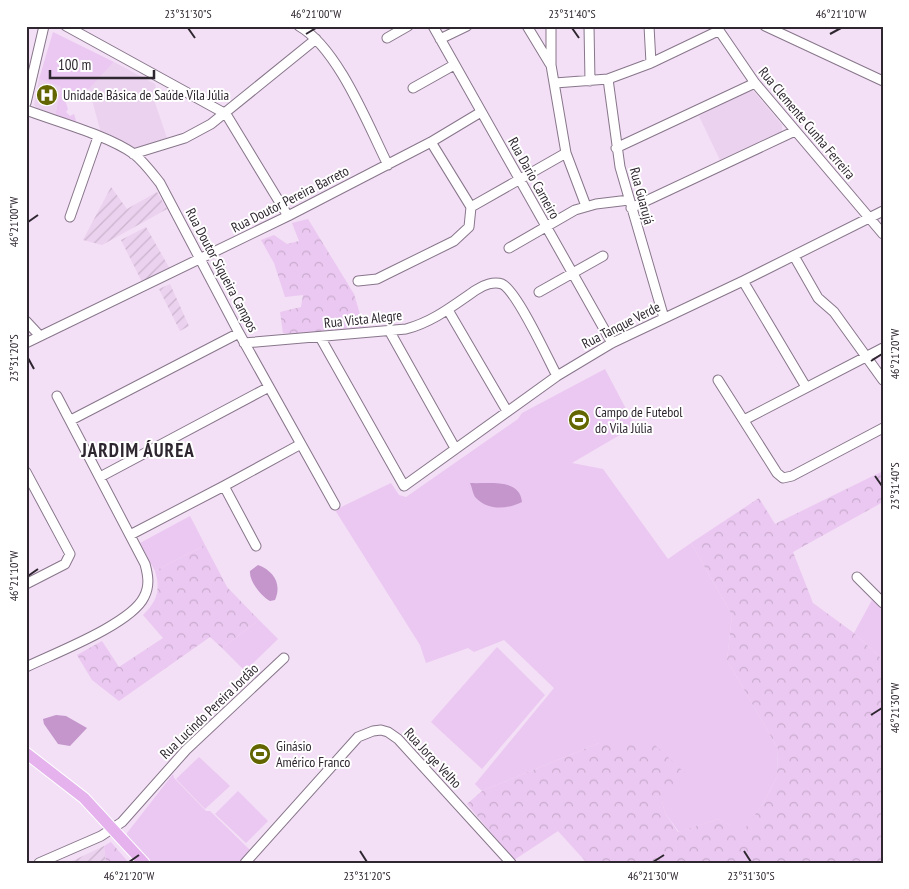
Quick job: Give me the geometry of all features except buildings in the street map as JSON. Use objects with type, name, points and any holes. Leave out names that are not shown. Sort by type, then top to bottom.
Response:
[{"type":"main road","points":[[26,753],[72,788],[114,829],[144,863]]},
{"type":"street","points":[[26,103],[44,26]]},
{"type":"street","points":[[66,26],[226,114],[288,216]]},
{"type":"street","points":[[299,26],[316,39],[329,54],[356,100],[388,165]]},
{"type":"street","points":[[387,38],[408,26]]},
{"type":"street","name":"Rua Dario Carneiro","points":[[433,26],[612,343]]},
{"type":"street","points":[[440,39],[466,26]]},
{"type":"street","points":[[527,26],[551,66]]},
{"type":"street","points":[[551,26],[551,66],[566,153],[586,206]]},
{"type":"street","points":[[589,26],[590,80]]},
{"type":"street","points":[[650,26],[650,63]]},
{"type":"street","points":[[765,26],[883,82]]},
{"type":"street","points":[[555,83],[608,79],[650,63],[717,29]]},
{"type":"street","name":"Rua Clemente Cunha Ferreira","points":[[717,29],[755,83],[883,234]]},
{"type":"street","points":[[133,154],[184,138],[226,114],[316,39]]},
{"type":"street","points":[[413,88],[454,65]]},
{"type":"street","name":"Rua Guarujá","points":[[608,79],[616,148],[630,204],[664,318]]},
{"type":"street","points":[[616,148],[755,83]]},
{"type":"street","name":"Rua Doutor Siqueira Campos","points":[[26,110],[98,136],[133,154],[160,183],[244,343],[334,505]]},
{"type":"street","name":"Rua Doutor Pereira Barreto","points":[[26,343],[288,216],[431,142],[481,112]]},
{"type":"street","points":[[509,248],[545,226],[586,206],[630,204],[795,132]]},
{"type":"street","points":[[70,217],[98,136]]},
{"type":"street","points":[[358,281],[387,274],[454,241],[469,227],[471,207],[431,142]]},
{"type":"street","points":[[471,207],[566,153]]},
{"type":"street","name":"Rua Tanque Verde","points":[[320,337],[404,486],[557,376],[612,343],[743,281],[883,211]]},
{"type":"street","points":[[539,292],[603,256]]},
{"type":"street","points":[[794,256],[818,298],[834,312],[883,380]]},
{"type":"street","points":[[743,281],[806,388]]},
{"type":"street","name":"Rua Vista Alegre","points":[[244,343],[390,332],[417,326],[448,310],[479,288],[494,283],[503,284],[517,301],[557,376]]},
{"type":"street","points":[[448,310],[507,411]]},
{"type":"street","points":[[26,321],[40,336]]},
{"type":"street","points":[[390,332],[455,448]]},
{"type":"street","points":[[71,420],[239,333]]},
{"type":"street","points":[[744,420],[883,348]]},
{"type":"street","points":[[718,380],[777,473],[784,478],[792,476],[883,428]]},
{"type":"street","points":[[100,477],[269,386]]},
{"type":"street","points":[[26,667],[121,621],[144,599],[148,588],[148,575],[145,564],[57,396]]},
{"type":"street","points":[[130,534],[301,444]]},
{"type":"street","points":[[26,472],[69,550],[68,562],[26,584]]},
{"type":"street","points":[[224,486],[256,546]]},
{"type":"street","points":[[857,577],[883,603]]},
{"type":"street","name":"Rua Lucindo Pereira Jordão","points":[[114,829],[186,750],[284,658]]},
{"type":"street","name":"Rua Jorge Velho","points":[[245,863],[352,743],[365,733],[381,730],[388,732],[398,739],[510,862]]},
{"type":"street","points":[[39,863],[114,829]]},
{"type":"shaded area","points":[[114,62],[155,84],[157,92],[152,94],[168,141],[133,148],[101,133],[89,89]]},
{"type":"shaded area","name":"Unidade Básica de Saúde Vila Júlia","points":[[39,79],[61,87],[55,116],[40,111],[34,105]]},
{"type":"shaded area","points":[[752,89],[782,125],[782,131],[720,160],[699,116]]},
{"type":"shaded area","points":[[111,187],[127,209],[157,192],[167,209],[102,245],[83,240]]},
{"type":"shaded area","points":[[146,227],[170,269],[142,282],[121,240]]},
{"type":"shaded area","points":[[170,284],[189,326],[180,331],[159,289]]},
{"type":"shaded area","points":[[470,483],[494,483],[510,486],[520,494],[522,502],[498,508],[486,505],[475,497]]},
{"type":"shaded area","points":[[258,565],[272,574],[277,583],[278,589],[275,600],[270,601],[267,599],[254,584],[250,571]]},
{"type":"shaded area","points":[[56,715],[66,716],[87,728],[70,746],[58,744],[44,724],[43,719]]},
{"type":"shaded area","points":[[104,846],[106,863],[68,863]]},
{"type":"green space","points":[[53,32],[114,62],[89,89],[75,93],[65,100],[68,109],[66,112],[70,116],[74,114],[77,124],[55,116],[61,87],[39,79]]},
{"type":"green space","points":[[308,219],[354,294],[365,331],[322,335],[283,333],[280,312],[301,307],[303,295],[285,297],[274,263],[261,240],[274,235],[287,244],[299,241],[292,223]]},
{"type":"green space","points":[[605,369],[635,426],[572,463],[603,469],[668,559],[691,543],[732,615],[727,660],[778,749],[777,777],[762,805],[743,832],[718,819],[679,832],[665,813],[662,801],[599,743],[482,791],[475,784],[554,688],[504,640],[474,652],[468,648],[426,663],[420,645],[335,510],[391,483],[399,495],[406,497],[518,419],[522,413]]},
{"type":"green space","points":[[883,471],[883,502],[793,552],[813,603],[854,633],[880,657],[883,663],[883,863],[587,863],[558,831],[514,860],[467,804],[482,791],[599,743],[655,745],[685,773],[662,801],[665,813],[678,832],[718,819],[743,831],[762,805],[777,777],[778,749],[727,660],[732,615],[691,543],[759,498],[775,524]]},
{"type":"green space","points":[[190,516],[205,545],[155,571],[140,543]]},
{"type":"green space","points":[[205,545],[227,587],[259,620],[222,648],[210,637],[119,701],[92,680],[77,655],[102,641],[119,667],[163,638],[143,615],[155,600],[158,590],[155,571]]},
{"type":"green space","points":[[872,600],[883,611],[883,663],[880,657],[854,633]]},
{"type":"green space","points":[[259,620],[278,639],[245,671],[222,648]]},
{"type":"green space","points":[[497,647],[545,695],[482,769],[431,722]]},
{"type":"green space","points":[[199,757],[230,786],[205,809],[176,779]]},
{"type":"green space","points":[[173,774],[174,778],[206,811],[210,811],[250,850],[240,863],[150,863],[127,837],[127,833]]},
{"type":"green space","points":[[238,791],[268,821],[246,843],[215,814]]},
{"type":"green space","points":[[111,842],[129,863],[106,863],[104,846]]},
{"type":"place","name":"Unidade Básica de Saúde Vila Júlia","points":[[47,95]]},
{"type":"place","name":"Campo de Futebol do Vila Júlia","points":[[579,420]]},
{"type":"place","name":"Ginásio Américo Franco","points":[[260,754]]},
{"type":"district","name":"JARDIM ÁUREA","points":[[138,450]]}]
